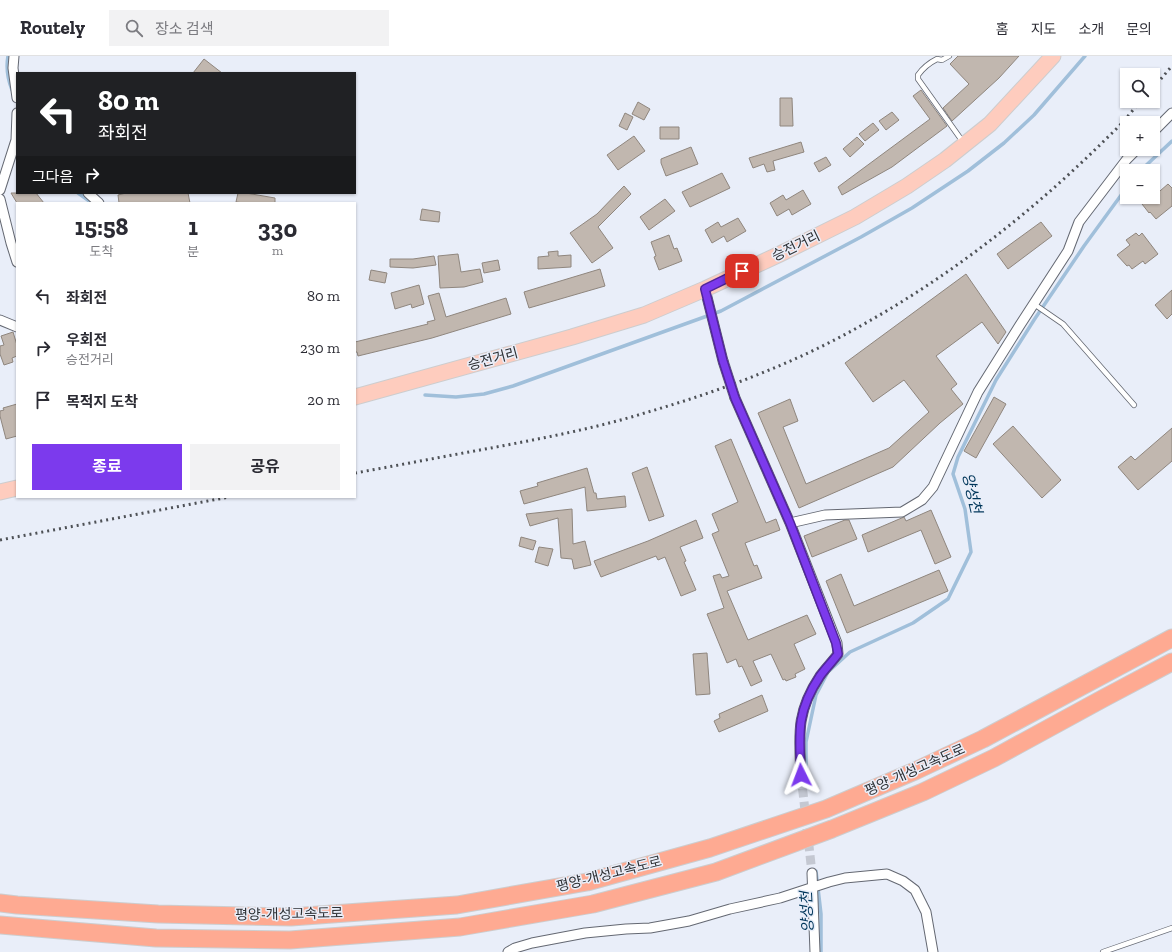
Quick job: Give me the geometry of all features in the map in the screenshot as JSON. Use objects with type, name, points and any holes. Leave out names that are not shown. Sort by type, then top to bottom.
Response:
[{"type":"highway","name":"평양-개성고속도로","points":[[0,903],[158,914],[290,916],[457,905],[587,882],[710,848],[826,809],[915,771],[983,739],[1172,638]]},
{"type":"highway","name":"평양-개성고속도로","points":[[0,925],[156,938],[290,940],[460,927],[593,904],[716,872],[832,829],[923,792],[994,758],[1172,662]]},
{"type":"main road","name":"승전거리","points":[[356,397],[572,337],[644,314],[705,289],[855,217],[907,186],[945,160],[990,124],[1053,56]]},
{"type":"main road","points":[[0,492],[16,488]]},
{"type":"street","points":[[14,56],[13,68],[16,90]]},
{"type":"street","points":[[1160,125],[1172,112]]},
{"type":"street","points":[[0,190],[16,140]]},
{"type":"street","points":[[790,523],[824,515],[902,512],[922,500],[933,487],[978,392],[1068,251],[1079,222],[1130,156]]},
{"type":"street","points":[[89,194],[98,202]]},
{"type":"street","points":[[0,199],[16,259]]},
{"type":"street","points":[[705,289],[723,361],[735,398],[790,523],[836,643],[838,654],[821,675],[803,709],[799,730],[801,775]]},
{"type":"street","points":[[0,320],[16,327]]},
{"type":"street","points":[[812,873],[814,887],[815,952]]},
{"type":"street","points":[[508,952],[515,948],[532,943],[585,933],[650,928],[689,921],[730,909],[780,898],[845,878],[887,874],[903,881],[915,890],[926,912],[933,952]]},
{"type":"lane","points":[[949,56],[942,60],[936,59],[931,62],[922,69],[918,75],[918,79],[964,144]]},
{"type":"lane","points":[[1034,304],[1063,324],[1134,405]]},
{"type":"lane","points":[[1103,952],[1172,928]]},
{"type":"building","points":[[958,56],[1019,56],[999,78],[952,121],[943,108],[969,84],[950,64]]},
{"type":"building","points":[[204,59],[221,72],[194,72]]},
{"type":"building","points":[[921,90],[947,126],[892,167],[842,195],[838,187],[930,119],[913,96]]},
{"type":"building","points":[[780,98],[792,98],[793,126],[780,126]]},
{"type":"building","points":[[638,102],[650,109],[644,120],[632,114]]},
{"type":"building","points":[[892,112],[899,120],[886,130],[879,121]]},
{"type":"building","points":[[625,113],[633,117],[627,130],[619,126]]},
{"type":"building","points":[[873,123],[879,130],[865,141],[859,134]]},
{"type":"building","points":[[660,127],[679,127],[679,139],[660,139]]},
{"type":"building","points":[[634,136],[645,151],[618,170],[607,155]]},
{"type":"building","points":[[857,137],[864,144],[850,157],[843,149]]},
{"type":"building","points":[[801,142],[804,152],[773,161],[775,170],[767,172],[764,164],[753,168],[749,158]]},
{"type":"building","points":[[691,147],[698,164],[666,176],[661,159]]},
{"type":"building","points":[[826,157],[831,165],[819,172],[814,163]]},
{"type":"building","points":[[722,173],[730,188],[690,207],[682,192]]},
{"type":"building","points":[[1168,184],[1172,188],[1172,206],[1156,219],[1142,204],[1160,204],[1160,191]]},
{"type":"building","points":[[624,186],[631,194],[598,227],[613,248],[592,263],[570,233],[597,214]]},
{"type":"building","points":[[803,190],[811,204],[792,215],[789,209],[777,216],[770,203],[783,195],[786,200]]},
{"type":"building","points":[[11,193],[37,194],[43,202],[16,202]]},
{"type":"building","points":[[188,194],[190,202],[119,202],[118,195]]},
{"type":"building","points":[[238,194],[252,194],[275,198],[275,202],[236,202]]},
{"type":"building","points":[[665,199],[675,211],[649,230],[640,217]]},
{"type":"building","points":[[422,209],[440,212],[439,222],[420,220]]},
{"type":"building","points":[[738,218],[746,231],[727,242],[724,236],[712,243],[705,230],[718,222],[721,227]]},
{"type":"building","points":[[1041,222],[1052,236],[1008,269],[997,254]]},
{"type":"building","points":[[1136,233],[1139,236],[1142,233],[1158,254],[1145,264],[1143,261],[1132,269],[1129,265],[1127,266],[1117,255],[1130,245],[1126,240]]},
{"type":"building","points":[[669,235],[674,249],[677,248],[682,261],[659,270],[654,257],[656,256],[651,242]]},
{"type":"building","points":[[558,251],[558,256],[571,255],[571,267],[538,269],[538,257],[549,256],[548,252]]},
{"type":"building","points":[[458,254],[461,272],[480,269],[483,282],[464,287],[440,288],[438,256]]},
{"type":"building","points":[[434,256],[436,265],[413,268],[390,267],[390,259],[413,259]]},
{"type":"building","points":[[498,260],[500,270],[484,273],[482,263]]},
{"type":"building","points":[[600,269],[605,286],[529,308],[524,292]]},
{"type":"building","points":[[371,270],[387,273],[385,283],[369,280]]},
{"type":"building","points":[[966,274],[1006,332],[998,344],[982,322],[936,356],[957,384],[951,389],[963,404],[940,423],[893,467],[799,508],[758,413],[790,399],[798,421],[783,427],[806,484],[889,448],[929,412],[904,380],[873,402],[845,363]]},
{"type":"building","points":[[419,285],[424,304],[412,308],[411,304],[395,309],[391,293]]},
{"type":"building","points":[[1172,290],[1172,314],[1167,319],[1155,305]]},
{"type":"building","points":[[439,293],[446,317],[506,298],[511,314],[432,338],[358,356],[356,352],[356,342],[428,324],[427,322],[435,320],[428,296]]},
{"type":"building","points":[[13,332],[16,342],[16,356],[12,358],[13,362],[4,365],[0,354],[0,346],[4,345],[1,336]]},
{"type":"building","points":[[994,397],[1006,404],[976,458],[964,451]]},
{"type":"building","points":[[16,404],[16,436],[6,439],[0,416],[0,411],[4,410],[3,408]]},
{"type":"building","points":[[1013,426],[1061,480],[1042,498],[993,444]]},
{"type":"building","points":[[1172,428],[1172,461],[1138,490],[1118,467],[1131,456],[1135,460]]},
{"type":"building","points":[[731,439],[766,523],[776,519],[780,530],[745,543],[754,566],[757,565],[762,578],[727,591],[748,640],[807,615],[816,634],[794,644],[805,669],[795,674],[796,677],[786,681],[785,679],[783,680],[771,654],[753,661],[762,681],[751,686],[742,666],[739,667],[736,659],[727,663],[707,614],[724,608],[713,576],[720,574],[722,578],[729,576],[712,534],[719,531],[712,514],[738,502],[715,446]]},
{"type":"building","points":[[647,467],[664,516],[649,521],[632,473]]},
{"type":"building","points":[[587,468],[597,499],[625,496],[626,507],[587,511],[585,487],[524,504],[520,491],[538,486],[537,483]]},
{"type":"building","points":[[572,509],[573,544],[585,541],[591,565],[574,569],[572,559],[561,558],[558,518],[530,526],[526,514]]},
{"type":"building","points":[[931,510],[951,557],[935,564],[921,530],[868,552],[862,535],[904,517],[906,521]]},
{"type":"building","points":[[696,520],[703,538],[680,547],[686,561],[684,562],[696,590],[681,596],[665,557],[658,560],[656,556],[601,577],[594,561],[648,541]]},
{"type":"building","points":[[845,520],[849,520],[857,539],[812,557],[804,536]]},
{"type":"building","points":[[521,537],[536,541],[533,550],[519,546]]},
{"type":"building","points":[[539,547],[553,549],[548,566],[535,562]]},
{"type":"building","points":[[939,570],[948,591],[847,633],[826,581],[841,574],[854,606]]},
{"type":"building","points":[[707,653],[710,694],[696,695],[693,654]]},
{"type":"building","points":[[762,695],[768,711],[719,732],[714,721],[720,718],[719,714]]},
{"type":"waterway","points":[[8,56],[7,65],[9,82],[12,90]]},
{"type":"waterway","points":[[425,395],[456,397],[484,394],[513,386],[721,311],[861,237],[912,208],[968,171],[1004,143],[1034,115],[1085,56]]},
{"type":"waterway","name":"양성천","points":[[1147,164],[1172,141]]},
{"type":"waterway","points":[[79,194],[91,202]]},
{"type":"waterway","name":"양성천","points":[[806,775],[806,742],[816,695],[828,672],[850,652],[913,623],[948,599],[971,552],[965,509],[953,474],[958,457],[996,380],[1084,246],[1120,197]]},
{"type":"waterway","name":"양성천","points":[[816,871],[821,914],[821,952]]},
{"type":"tunnel","points":[[801,775],[812,873]]},
{"type":"railway","points":[[1160,80],[1172,66]]},
{"type":"railway","points":[[356,473],[531,440],[629,418],[702,395],[780,366],[830,342],[890,309],[958,264],[1022,215],[1052,189],[1119,126],[1135,108]]},
{"type":"railway","points":[[0,540],[224,498]]},
{"type":"route","points":[[742,271],[705,289],[723,361],[735,398],[790,523],[836,643],[838,654],[821,675],[803,709],[799,730],[801,775]]}]
